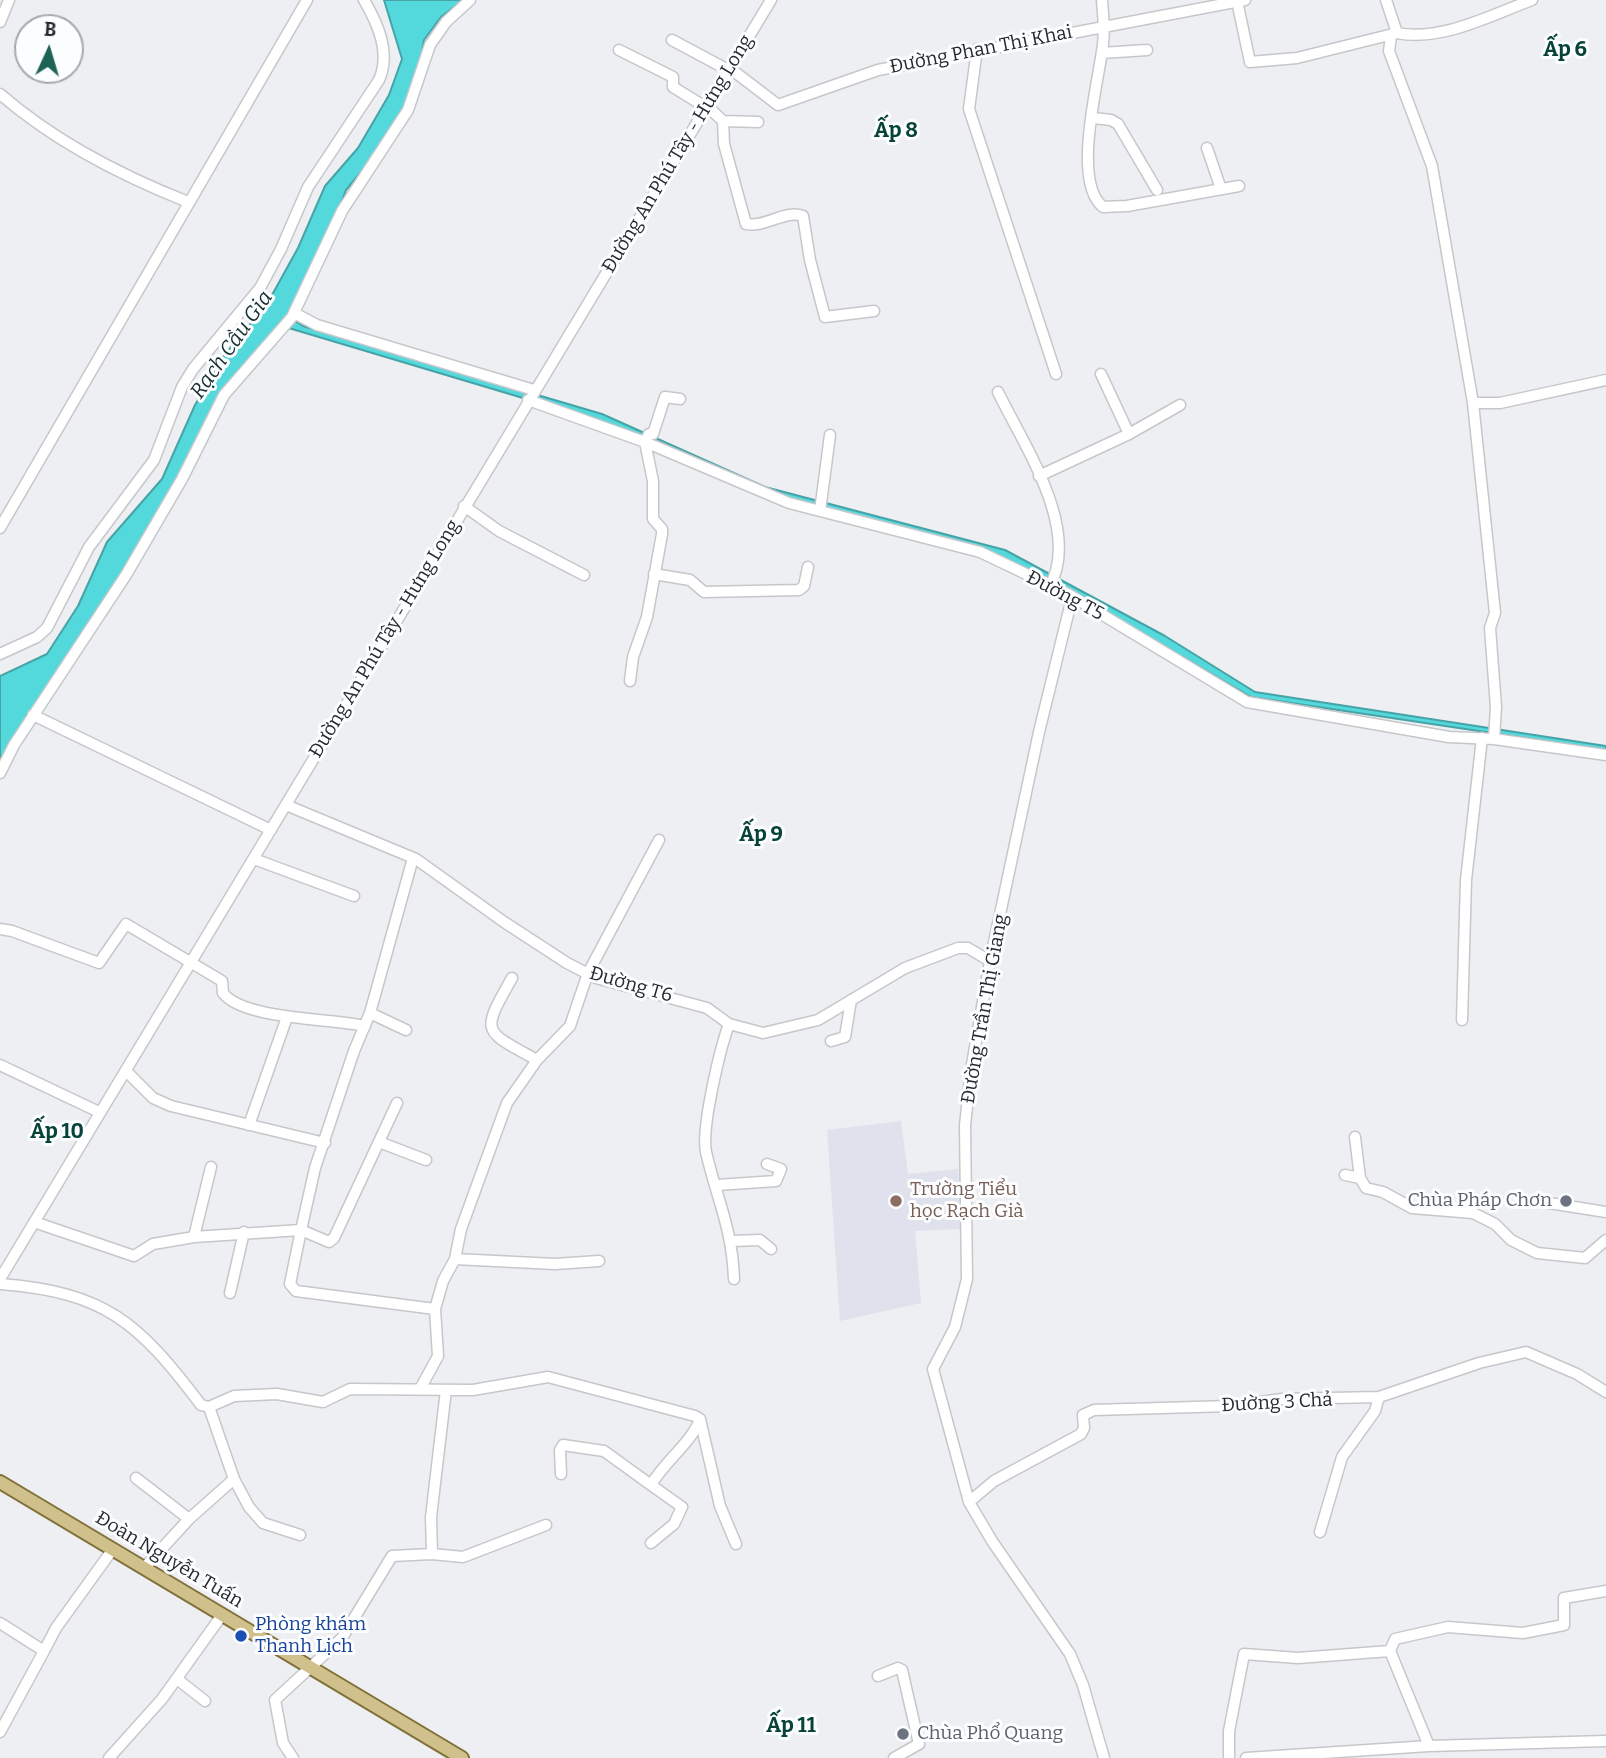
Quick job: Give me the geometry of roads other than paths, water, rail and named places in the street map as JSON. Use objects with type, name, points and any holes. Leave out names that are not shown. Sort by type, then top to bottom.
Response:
[{"type":"main road","name":"Đoàn Nguyễn Tuấn","points":[[0,1482],[462,1758]]},
{"type":"street","points":[[0,22],[9,0]]},
{"type":"street","points":[[0,528],[69,414],[188,202],[307,0]]},
{"type":"street","points":[[0,654],[37,637],[47,628],[89,547],[154,460],[181,387],[260,288],[281,249],[308,187],[379,80],[385,67],[385,52],[364,0]]},
{"type":"street","points":[[0,773],[33,715],[150,535],[182,479],[224,395],[293,315],[342,211],[408,110],[430,45],[446,22],[470,0]]},
{"type":"street","name":"Đường An Phú Tây - Hưng Long","points":[[0,1282],[99,1112],[771,0]]},
{"type":"street","points":[[1102,0],[1102,53],[1093,118],[1087,131],[1087,150],[1096,199],[1103,207],[1126,206],[1239,186]]},
{"type":"street","points":[[1386,0],[1394,35],[1389,51],[1432,166],[1473,403],[1495,613],[1490,628],[1496,724],[1494,737]]},
{"type":"street","points":[[1241,1],[1250,62],[1297,58],[1394,35],[1448,30],[1532,0]]},
{"type":"street","name":"Đường Phan Thị Khai","points":[[731,70],[778,105],[878,70],[977,49],[1241,1]]},
{"type":"street","points":[[672,40],[731,70]]},
{"type":"street","points":[[977,49],[969,109],[1056,374]]},
{"type":"street","points":[[619,50],[673,76],[673,87],[708,107],[723,121],[758,122]]},
{"type":"street","points":[[1102,53],[1147,50]]},
{"type":"street","points":[[0,94],[93,158],[136,181],[188,202]]},
{"type":"street","points":[[1093,118],[1111,120],[1118,124],[1157,190]]},
{"type":"street","points":[[723,121],[724,144],[746,223],[761,223],[796,214],[803,216],[810,260],[825,317],[874,311]]},
{"type":"street","points":[[1207,148],[1221,189]]},
{"type":"street","name":"Đường T5","points":[[293,315],[531,394],[647,438],[750,489],[821,506],[980,552],[1052,582],[1072,598],[1247,702],[1450,737],[1494,737],[1606,755]]},
{"type":"street","points":[[1101,374],[1129,434]]},
{"type":"street","points":[[1473,403],[1500,403],[1606,380]]},
{"type":"street","points":[[998,392],[1039,476],[1058,533],[1052,582]]},
{"type":"street","points":[[630,681],[630,666],[647,617],[662,528],[653,519],[653,481],[647,438],[653,434],[664,397],[680,399]]},
{"type":"street","points":[[1039,476],[1129,434],[1180,405]]},
{"type":"street","points":[[821,506],[830,435]]},
{"type":"street","points":[[464,506],[499,531],[584,575]]},
{"type":"street","points":[[654,574],[686,579],[704,592],[799,590],[804,586],[808,567]]},
{"type":"street","name":"Đường Trần Thị Giang","points":[[1072,598],[1039,732],[1032,779],[990,961],[965,1125],[967,1279],[955,1327],[933,1369],[969,1502],[992,1541],[1070,1654],[1083,1685],[1104,1758]]},
{"type":"street","points":[[33,715],[271,830]]},
{"type":"street","points":[[1462,1020],[1466,880],[1482,738]]},
{"type":"street","name":"Đường T6","points":[[286,805],[413,858],[514,929],[588,973],[707,1008],[729,1024],[763,1033],[818,1020],[905,968],[958,948],[968,948],[990,961]]},
{"type":"street","points":[[420,1389],[438,1356],[435,1309],[443,1281],[456,1259],[461,1229],[507,1103],[537,1060],[570,1026],[588,973],[659,840]]},
{"type":"street","points":[[413,858],[370,1013],[354,1051],[315,1168],[290,1275],[292,1289],[435,1309]]},
{"type":"street","points":[[254,859],[354,896]]},
{"type":"street","points":[[0,929],[99,963],[125,924],[190,965],[222,981],[226,997],[257,1010],[287,1017],[341,1020],[365,1026]]},
{"type":"street","points":[[512,978],[491,1017],[490,1031],[495,1038],[537,1060]]},
{"type":"street","points":[[831,1041],[845,1037],[851,1000]]},
{"type":"street","points":[[370,1013],[406,1030]]},
{"type":"street","points":[[249,1125],[287,1017]]},
{"type":"street","points":[[729,1024],[721,1048],[706,1141],[732,1241],[734,1279]]},
{"type":"street","points":[[0,1065],[99,1112]]},
{"type":"street","points":[[126,1071],[153,1098],[325,1143]]},
{"type":"street","points":[[34,1222],[134,1256],[153,1244],[244,1232],[301,1230],[328,1242],[334,1238],[397,1103]]},
{"type":"street","points":[[1355,1137],[1362,1185],[1383,1192],[1408,1207],[1460,1210],[1480,1216],[1495,1224],[1511,1240],[1542,1255],[1585,1258],[1606,1240]]},
{"type":"street","points":[[379,1142],[426,1160]]},
{"type":"street","points":[[717,1185],[776,1181],[781,1169],[767,1164]]},
{"type":"street","points":[[194,1237],[211,1167]]},
{"type":"street","points":[[1345,1175],[1360,1178]]},
{"type":"street","points":[[1543,1202],[1606,1212]]},
{"type":"street","points":[[230,1293],[244,1232]]},
{"type":"street","points":[[732,1241],[760,1240],[771,1249]]},
{"type":"street","points":[[456,1259],[555,1264],[599,1261]]},
{"type":"street","points":[[0,1282],[63,1291],[110,1312],[137,1329],[201,1405],[209,1407],[218,1406],[234,1396],[277,1394],[323,1402],[350,1389],[473,1390],[548,1377],[700,1419]]},
{"type":"street","name":"Đường 3 Chả","points":[[969,1502],[994,1481],[1081,1434],[1084,1428],[1083,1415],[1094,1410],[1229,1406],[1282,1399],[1378,1397],[1479,1363],[1526,1352],[1577,1374],[1606,1392]]},
{"type":"street","points":[[432,1554],[431,1517],[446,1390]]},
{"type":"street","points":[[1320,1532],[1342,1457],[1375,1410],[1378,1397]]},
{"type":"street","points":[[209,1407],[234,1479],[249,1507],[262,1523],[300,1535]]},
{"type":"street","points":[[651,1485],[678,1449],[693,1435],[700,1419]]},
{"type":"street","points":[[700,1419],[720,1506],[736,1544]]},
{"type":"street","points":[[561,1475],[560,1450],[563,1445],[604,1451],[682,1507],[674,1524],[651,1543]]},
{"type":"street","points":[[136,1478],[189,1519]]},
{"type":"street","points":[[144,1568],[189,1519],[234,1479]]},
{"type":"street","points":[[293,1758],[282,1743],[275,1700],[313,1668],[349,1630],[392,1556],[432,1554],[463,1557],[546,1525]]},
{"type":"street","points":[[0,1732],[56,1628],[113,1549]]},
{"type":"street","points":[[1429,1746],[1390,1651],[1395,1639],[1448,1627],[1524,1633],[1564,1625],[1564,1598],[1606,1591]]},
{"type":"street","points":[[109,1758],[177,1679],[222,1615]]},
{"type":"street","points":[[0,1623],[44,1651]]},
{"type":"street","points":[[1229,1758],[1229,1731],[1244,1654],[1298,1658],[1390,1651]]},
{"type":"street","points":[[878,1676],[898,1668],[902,1670],[919,1744],[894,1758]]},
{"type":"street","points":[[177,1679],[205,1701]]},
{"type":"street","points":[[1246,1758],[1429,1746],[1606,1741]]},
{"type":"water","points":[[384,0],[463,0],[441,17],[424,40],[418,80],[405,107],[383,146],[346,190],[323,250],[288,317],[303,326],[602,414],[765,487],[1005,550],[1165,636],[1255,692],[1606,746],[1606,750],[1251,697],[1091,603],[1004,559],[784,499],[553,407],[282,326],[218,398],[174,489],[147,535],[0,763],[0,676],[47,654],[78,606],[107,542],[162,479],[195,405],[222,358],[267,304],[298,248],[325,186],[358,148],[389,95],[402,59]]},
{"type":"place","name":"Trường Tiểu học Rạch Già","points":[[896,1201]]},
{"type":"place","name":"Chùa Pháp Chơn","points":[[1566,1201]]},
{"type":"place","name":"Phòng khám Thanh Lịch","points":[[241,1636]]},
{"type":"place","name":"Chùa Phổ Quang","points":[[903,1734]]},
{"type":"district","name":"Ấp 6","points":[[1565,50]]},
{"type":"district","name":"Ấp 8","points":[[896,131]]},
{"type":"district","name":"Ấp 9","points":[[761,835]]},
{"type":"district","name":"Ấp 10","points":[[57,1132]]},
{"type":"district","name":"Ấp 11","points":[[791,1726]]},
{"type":"water label","name":"Rạch Cầu Gia","points":[[232,345]]}]
